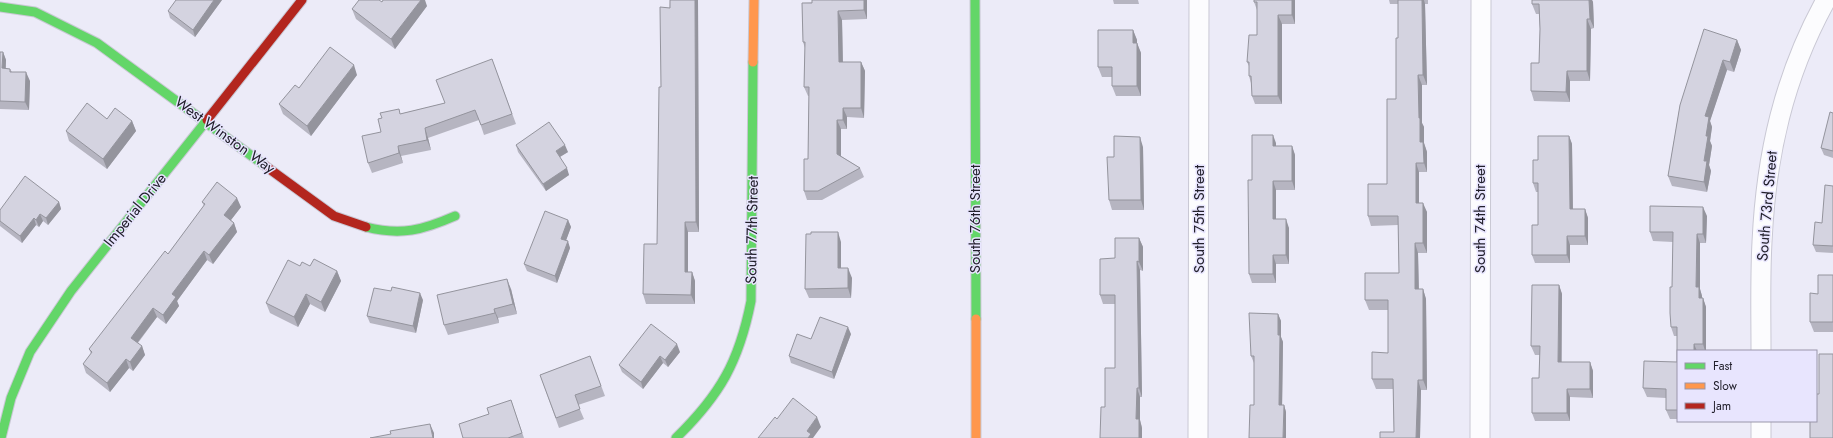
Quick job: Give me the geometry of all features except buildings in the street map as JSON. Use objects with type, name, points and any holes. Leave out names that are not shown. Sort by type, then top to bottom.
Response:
[{"type":"street","name":"Imperial Drive","points":[[1,438],[11,398],[30,352],[71,291],[302,0]]},
{"type":"street","name":"South 77th Street","points":[[676,438],[706,407],[732,367],[742,342],[749,314],[751,301],[754,0]]},
{"type":"street","name":"South 76th Street","points":[[975,0],[976,438]]},
{"type":"street","name":"South 75th Street","points":[[1198,438],[1199,0]]},
{"type":"street","name":"South 74th Street","points":[[1480,438],[1481,0]]},
{"type":"street","name":"South 73rd Street","points":[[1761,350],[1762,242],[1766,189],[1773,144],[1786,92],[1803,45],[1826,0]]},
{"type":"street","name":"West Winston Way","points":[[0,7],[35,12],[97,43],[206,121],[334,216],[355,225],[375,230],[398,232],[426,228],[455,216]]},
{"type":"street","points":[[1761,422],[1761,438]]},
{"type":"traffic: fast","points":[[975,0],[976,319]]},
{"type":"traffic: fast","points":[[0,7],[35,12],[97,43],[264,165]]},
{"type":"traffic: fast","points":[[676,438],[705,407],[726,376],[734,360],[746,323],[751,301],[753,62]]},
{"type":"traffic: fast","points":[[1,438],[11,398],[30,352],[71,291],[207,120]]},
{"type":"traffic: fast","points":[[366,227],[390,231],[412,230],[433,225],[455,216]]},
{"type":"traffic: slow","points":[[753,62],[754,0]]},
{"type":"traffic: slow","points":[[976,319],[976,438]]},
{"type":"traffic: jam","points":[[207,120],[302,0]]},
{"type":"traffic: jam","points":[[264,165],[334,216],[366,227]]}]
